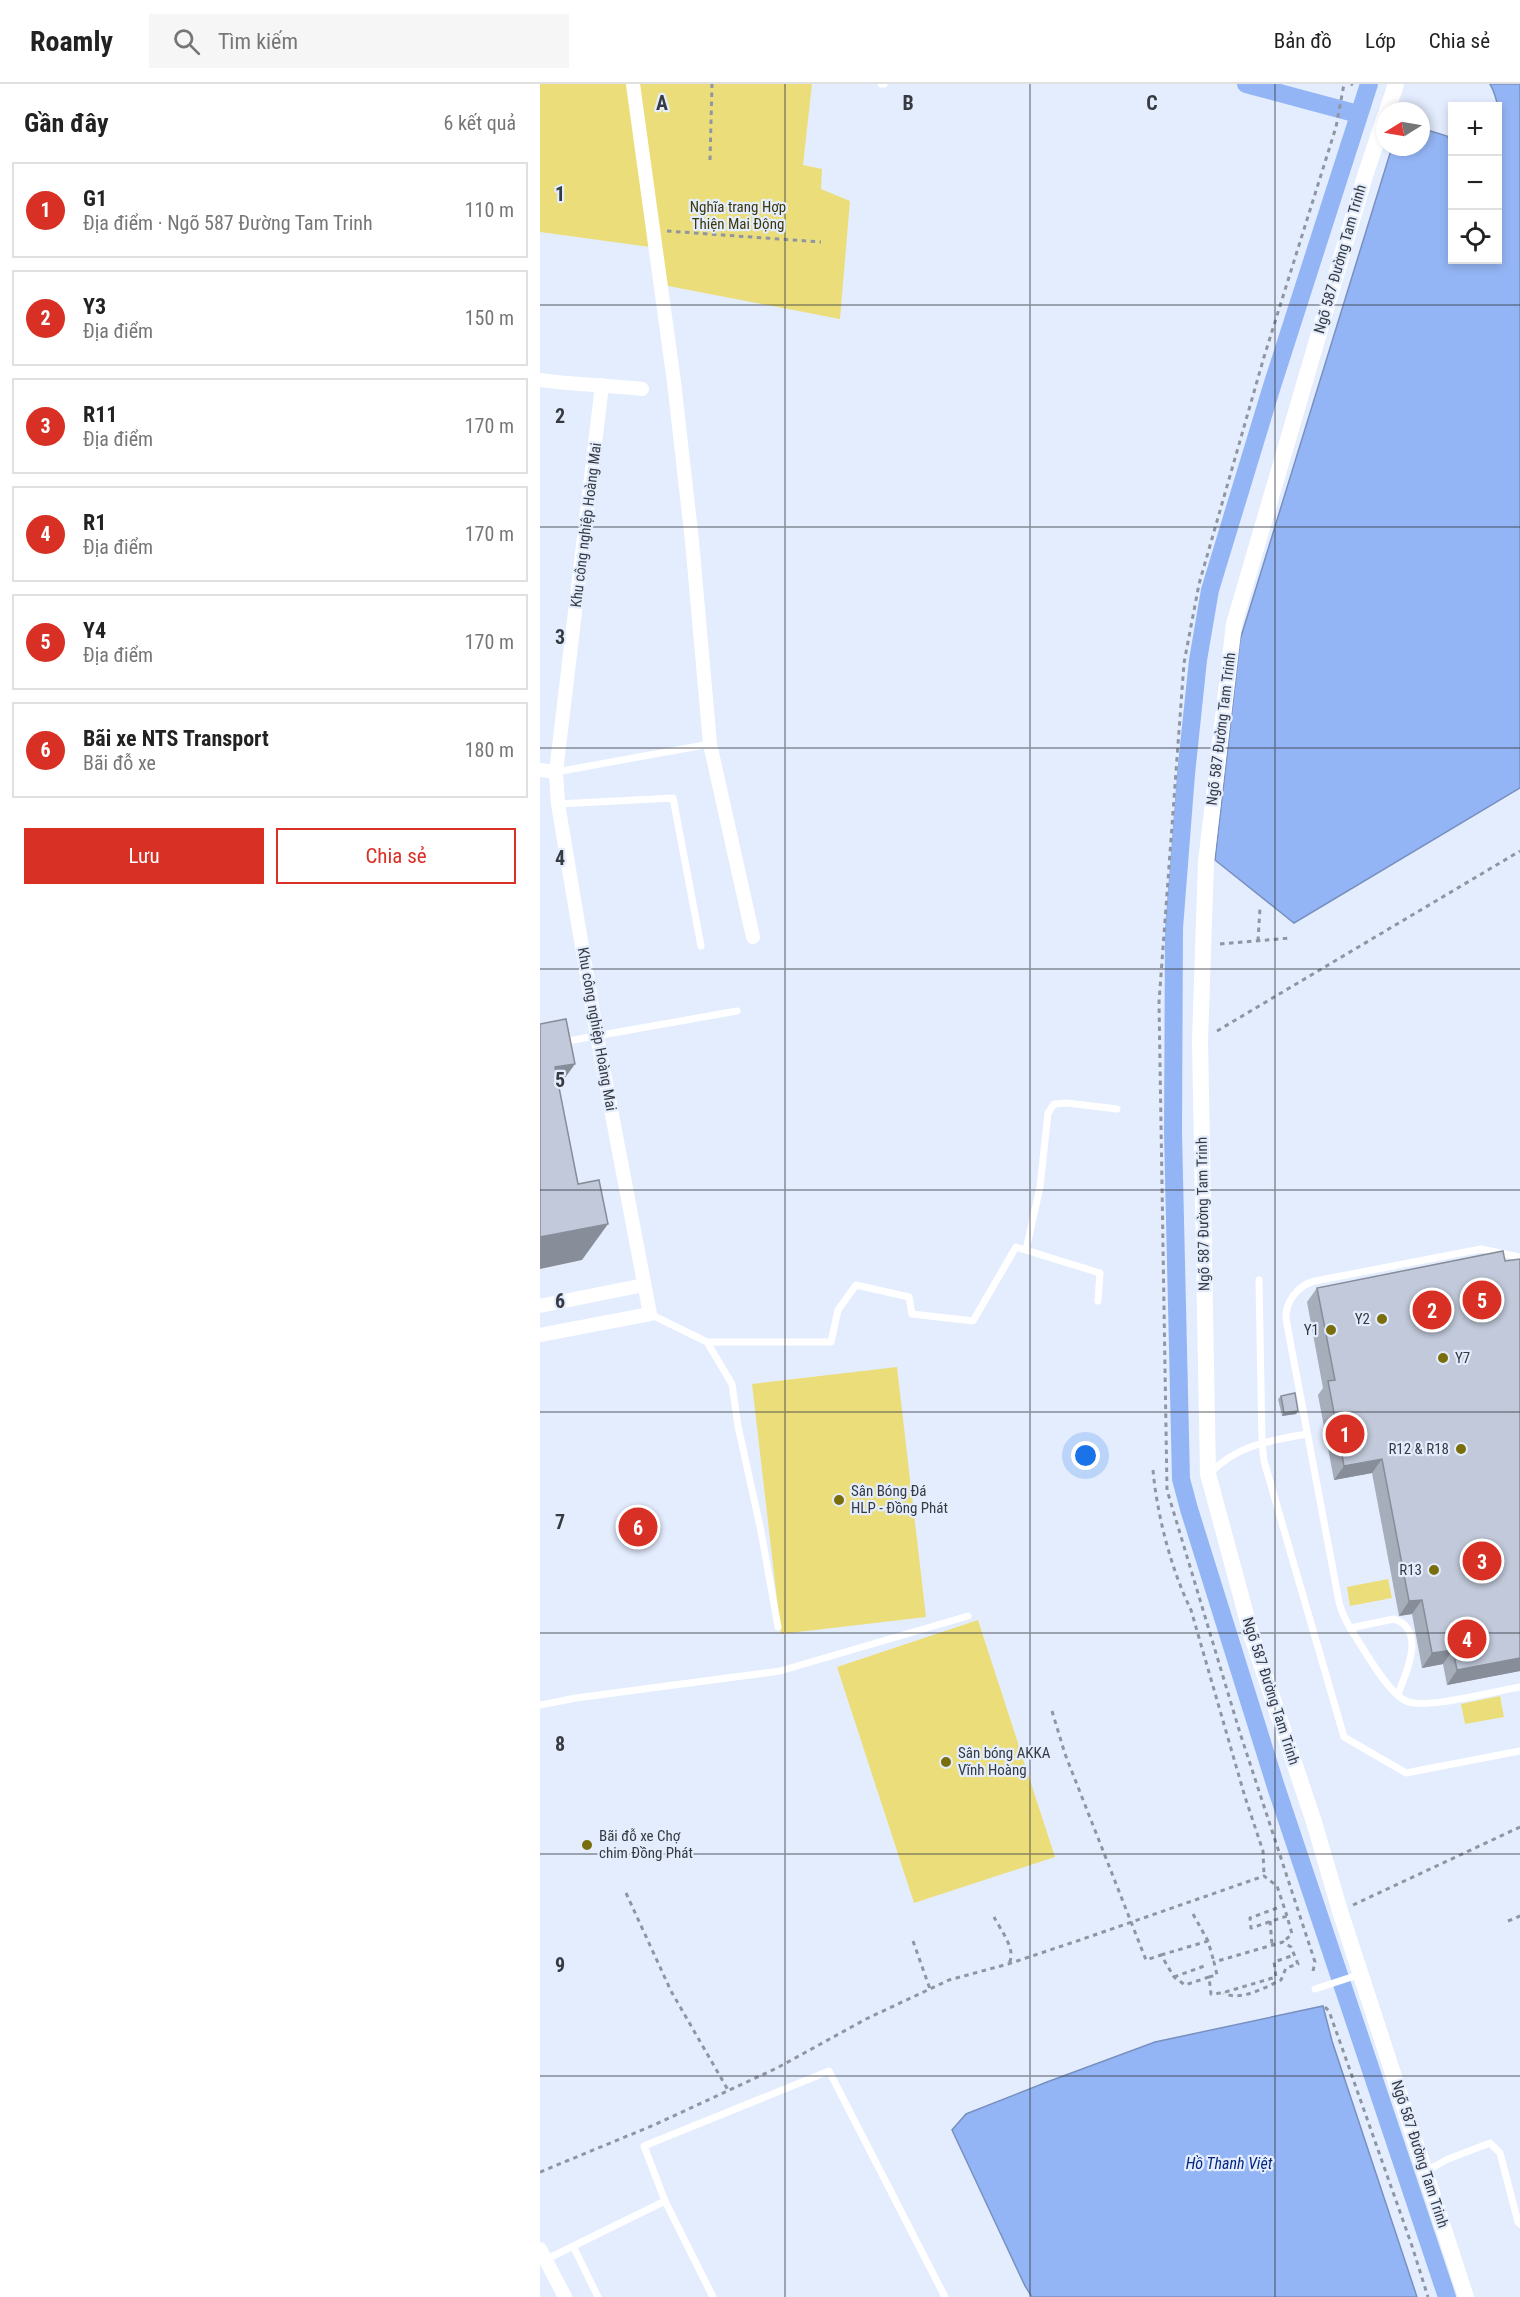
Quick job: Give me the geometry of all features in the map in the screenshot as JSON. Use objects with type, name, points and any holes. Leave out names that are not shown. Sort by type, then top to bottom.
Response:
[{"type":"street","points":[[633,84],[674,382],[692,541],[710,744],[753,937]]},
{"type":"street","points":[[1390,102],[1396,84]]},
{"type":"street","name":"Ngõ 587 Đường Tam Trinh","points":[[1376,143],[1234,624],[1206,862],[1200,1041],[1208,1474],[1252,1637],[1314,1822],[1358,1975],[1426,2171],[1466,2297]]},
{"type":"street","points":[[540,380],[568,385],[602,385],[642,389]]},
{"type":"street","name":"Khu công nghiệp Hoàng Mai","points":[[602,385],[556,772],[558,804],[597,1036],[650,1314]]},
{"type":"street","points":[[540,770],[556,772]]},
{"type":"street","points":[[540,1306],[644,1285]]},
{"type":"street","points":[[540,1335],[650,1314]]},
{"type":"street","points":[[543,2254],[565,2297]]},
{"type":"lane","points":[[556,772],[710,744]]},
{"type":"lane","points":[[558,804],[673,798],[701,946]]},
{"type":"lane","points":[[558,1043],[737,1011]]},
{"type":"lane","points":[[1026,1250],[1040,1187],[1048,1113],[1054,1104],[1116,1109]]},
{"type":"lane","points":[[650,1314],[707,1342],[831,1342],[838,1310],[856,1285],[909,1297],[912,1314],[973,1321],[1016,1246],[1100,1273],[1098,1301]]},
{"type":"lane","points":[[1520,1257],[1481,1249],[1315,1281],[1300,1288],[1286,1309],[1339,1602],[1350,1628],[1374,1666],[1401,1698],[1414,1704],[1520,1687]]},
{"type":"lane","points":[[1259,1280],[1264,1461],[1344,1737],[1406,1773],[1520,1751]]},
{"type":"lane","points":[[707,1342],[732,1384],[738,1426],[761,1531],[778,1627]]},
{"type":"lane","points":[[1208,1474],[1225,1458],[1262,1443],[1307,1434]]},
{"type":"lane","points":[[540,1705],[576,1698],[780,1671],[968,1616]]},
{"type":"lane","points":[[1350,1628],[1394,1619],[1399,1620],[1405,1627],[1413,1647],[1398,1694]]},
{"type":"lane","points":[[1315,1989],[1358,1975]]},
{"type":"lane","points":[[714,2297],[665,2201],[644,2146],[829,2071],[945,2297]]},
{"type":"lane","points":[[1426,2171],[1448,2158],[1490,2143],[1500,2153],[1520,2224]]},
{"type":"lane","points":[[543,2254],[573,2246],[665,2201]]},
{"type":"lane","points":[[573,2246],[598,2297]]},
{"type":"path","points":[[710,160],[712,84]]},
{"type":"path","points":[[1336,127],[1344,84]]},
{"type":"path","points":[[653,231],[821,242]]},
{"type":"path","points":[[1200,1041],[1520,851]]},
{"type":"path","points":[[1258,941],[1260,908]]},
{"type":"path","points":[[1203,945],[1290,938]]},
{"type":"path","points":[[1153,1470],[1155,1499],[1163,1531],[1181,1590],[1191,1610],[1263,1851],[1264,1876]]},
{"type":"path","points":[[1052,1711],[1065,1754],[1146,1960],[1208,1941]]},
{"type":"path","points":[[1340,1911],[1520,1827]]},
{"type":"path","points":[[1214,1962],[1283,1942],[1292,1934],[1277,1886],[1264,1876]]},
{"type":"path","points":[[540,2172],[654,2125],[777,2068],[866,2019],[949,1980],[1008,1964],[1264,1876]]},
{"type":"path","points":[[626,1893],[671,1991],[728,2090]]},
{"type":"path","points":[[1277,1908],[1250,1918],[1251,1928],[1287,1916]]},
{"type":"path","points":[[1161,1955],[1174,1977],[1185,1985],[1217,1975],[1208,1941],[1192,1914]]},
{"type":"path","points":[[1508,1921],[1520,1916]]},
{"type":"path","points":[[994,1917],[1011,1952],[1012,1959],[1008,1964]]},
{"type":"path","points":[[1270,1922],[1272,1945]]},
{"type":"path","points":[[913,1941],[930,1989]]},
{"type":"path","points":[[1222,1993],[1231,1997],[1249,1993],[1281,1980],[1286,1968],[1298,1964],[1292,1947],[1283,1942]]},
{"type":"path","points":[[1209,1977],[1211,1994],[1222,1993],[1276,1977],[1274,1962],[1294,1955]]},
{"type":"path","points":[[1174,1977],[1208,1965]]},
{"type":"path","points":[[1325,2007],[1329,2011],[1337,2033],[1428,2297]]},
{"type":"green space","points":[[540,84],[628,84],[650,247],[540,232]]},
{"type":"green space","name":"Nghĩa trang Hợp Thiện Mai Động","points":[[639,84],[812,84],[803,165],[822,169],[821,189],[850,201],[840,319],[663,285]]},
{"type":"green space","name":"Sân Bóng Đá HLP - Đồng Phát","points":[[897,1367],[926,1617],[781,1634],[752,1384]]},
{"type":"green space","points":[[1388,1579],[1392,1598],[1350,1606],[1347,1587]]},
{"type":"green space","name":"Sân bóng AKKA Vĩnh Hoàng","points":[[978,1620],[1055,1857],[914,1903],[837,1667]]},
{"type":"green space","points":[[1500,1696],[1504,1717],[1465,1724],[1461,1704]]},
{"type":"water","points":[[1490,84],[1520,84],[1520,788],[1294,923],[1215,860],[1240,640],[1389,156],[1430,156],[1430,131],[1447,136],[1448,264],[1502,264],[1502,102],[1496,102]]},
{"type":"water","name":"Hồ Thanh Việt","points":[[1323,2006],[1332,2041],[1417,2297],[1032,2297],[952,2130],[966,2114],[1155,2042]]},
{"type":"building","points":[[566,1019],[575,1064],[555,1067],[578,1184],[599,1180],[608,1224],[540,1237],[540,1024]]},
{"type":"building","points":[[1503,1251],[1505,1261],[1520,1259],[1520,1658],[1457,1670],[1453,1650],[1432,1653],[1422,1600],[1409,1601],[1382,1459],[1344,1466],[1328,1381],[1335,1380],[1317,1288]]},
{"type":"building","points":[[1295,1393],[1298,1411],[1284,1413],[1281,1396]]},
{"type":"waterway","points":[[1246,84],[1358,114]]},
{"type":"waterway","points":[[1369,84],[1272,386],[1210,590],[1198,660],[1174,928],[1173,1133],[1181,1479],[1276,1787],[1447,2297]]},
{"type":"place","name":"Y4","points":[[1482,1300]]},
{"type":"place","name":"Y3","points":[[1432,1310]]},
{"type":"place","name":"Y2","points":[[1382,1319]]},
{"type":"place","name":"Y1","points":[[1331,1330]]},
{"type":"place","name":"Y7","points":[[1443,1358]]},
{"type":"place","name":"G1","points":[[1345,1434]]},
{"type":"place","name":"R12 & R18","points":[[1461,1449]]},
{"type":"place","name":"Sân Bóng Đá HLP - Đồng Phát","points":[[839,1500]]},
{"type":"place","name":"Bãi xe NTS Transport","points":[[638,1527]]},
{"type":"place","name":"R11","points":[[1482,1561]]},
{"type":"place","name":"R13","points":[[1434,1570]]},
{"type":"place","name":"R1","points":[[1467,1639]]},
{"type":"place","name":"Sân bóng AKKA Vĩnh Hoàng","points":[[946,1762]]},
{"type":"place","name":"Bãi đỗ xe Chợ chim Đồng Phát","points":[[587,1845]]}]
